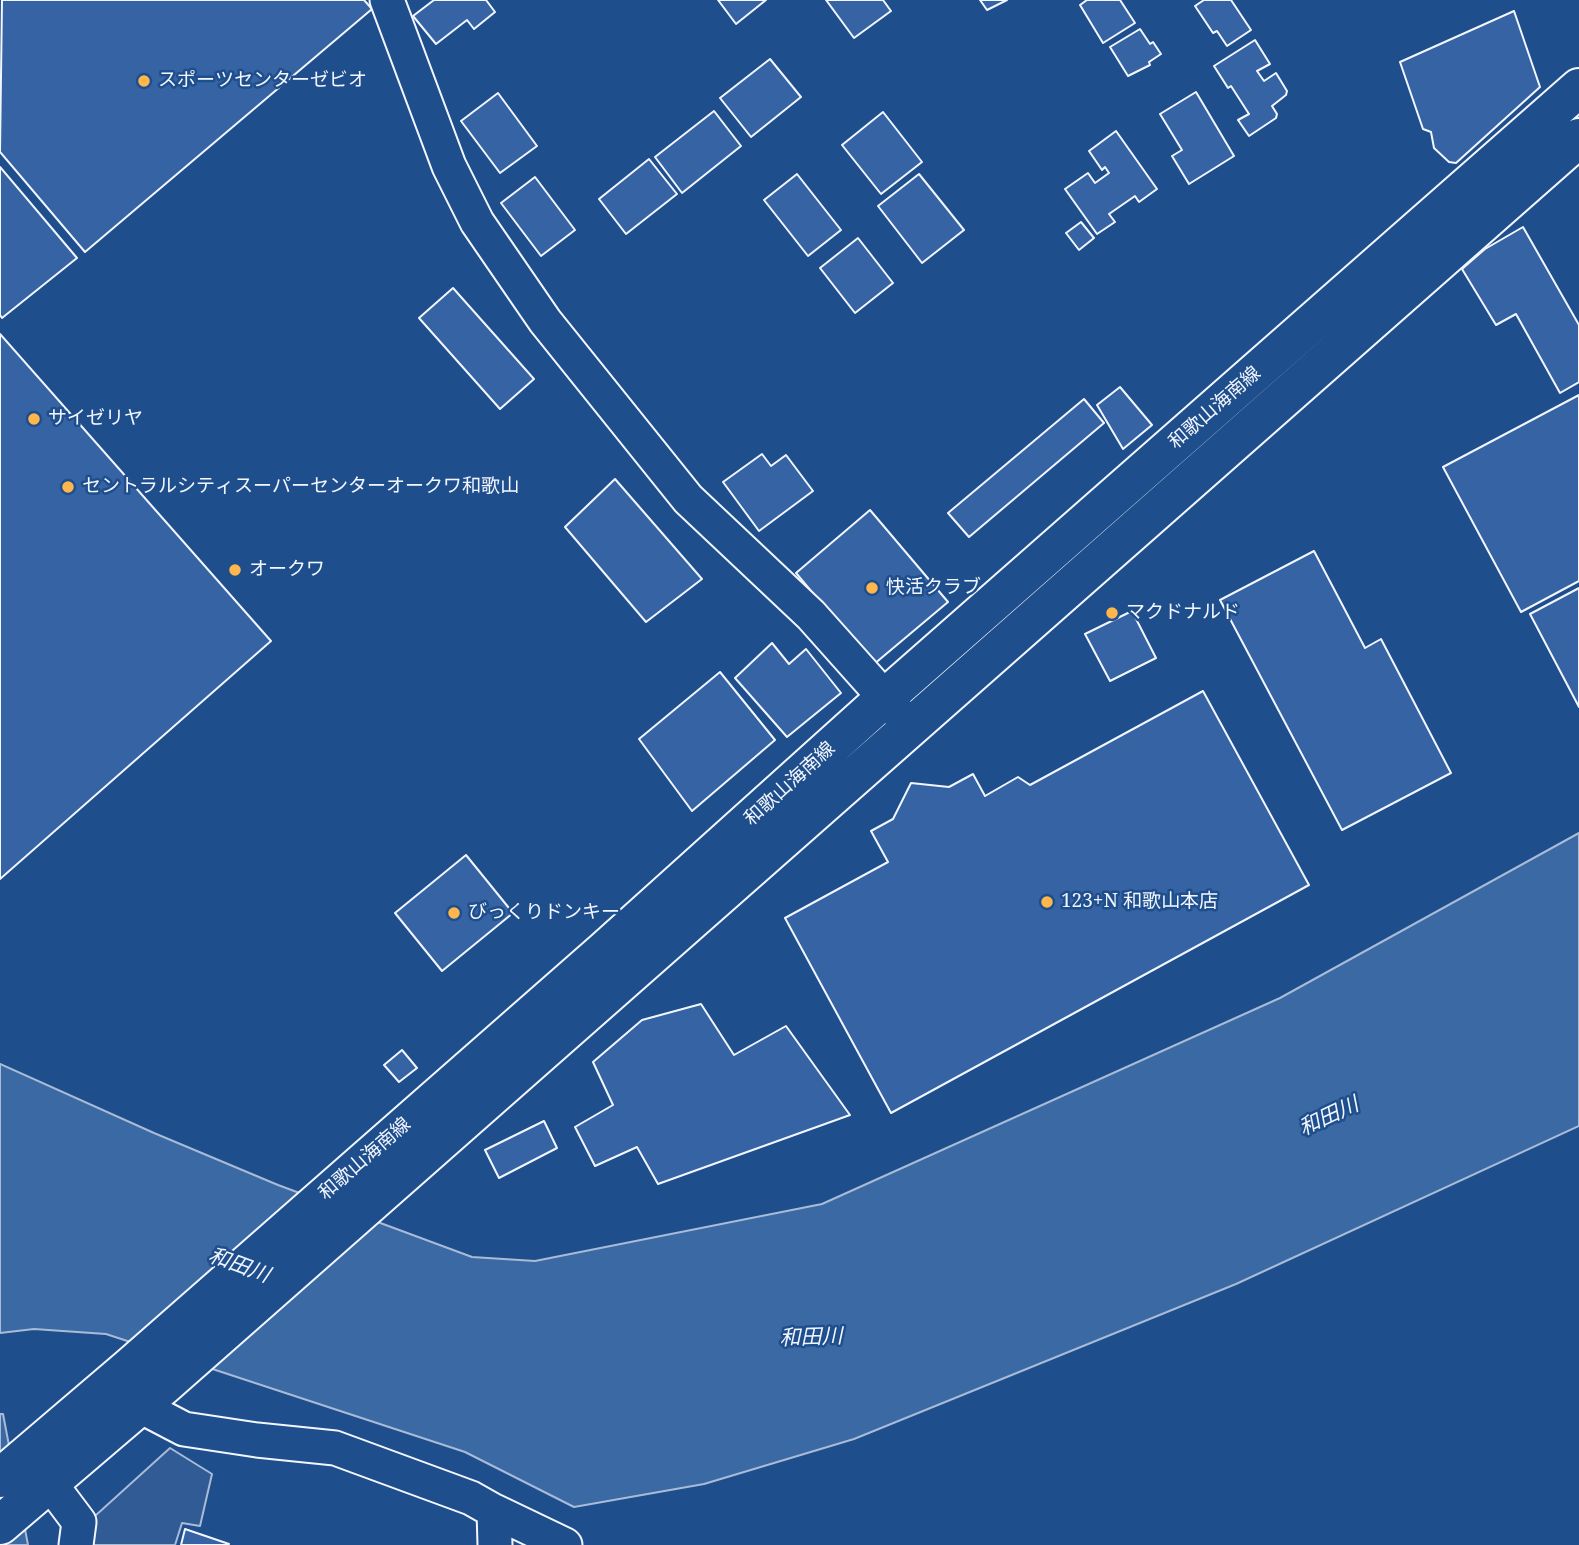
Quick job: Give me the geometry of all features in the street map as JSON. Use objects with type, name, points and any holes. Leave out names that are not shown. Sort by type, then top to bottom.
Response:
[{"type":"main road","name":"和歌山海南線","points":[[0,1525],[152,1396],[380,1193],[898,712],[1579,88]]},
{"type":"main road","name":"和歌山海南線","points":[[0,1478],[614,942],[898,712],[1579,138]]},
{"type":"street","points":[[387,0],[449,166],[477,222],[545,321],[688,499],[811,615],[898,712]]},
{"type":"street","points":[[117,1378],[152,1396],[184,1429],[334,1448],[471,1498],[565,1545]]},
{"type":"street","points":[[46,1485],[79,1522],[76,1545]]},
{"type":"street","points":[[494,1511],[495,1545]]},
{"type":"shaded area","points":[[170,1448],[212,1474],[200,1526],[182,1523],[175,1545],[92,1545],[95,1516]]},
{"type":"water","name":"和田川","points":[[1579,833],[1579,1126],[1236,1284],[854,1439],[704,1484],[574,1507],[465,1452],[106,1334],[34,1329],[0,1333],[0,1064],[278,1185],[472,1257],[535,1261],[822,1204],[1280,998]]},
{"type":"water","points":[[0,1414],[3,1414],[28,1545],[0,1545]]},
{"type":"building","name":"スポーツセンターゼビオ","points":[[2,0],[364,0],[372,9],[85,252],[0,152]]},
{"type":"building","points":[[434,0],[486,0],[495,12],[474,29],[467,20],[436,44],[413,16]]},
{"type":"building","points":[[718,0],[766,0],[736,24]]},
{"type":"building","points":[[826,0],[883,0],[891,11],[854,38]]},
{"type":"building","points":[[980,0],[1007,0],[987,10]]},
{"type":"building","points":[[1087,0],[1120,0],[1135,23],[1103,43],[1080,5]]},
{"type":"building","points":[[1204,0],[1231,0],[1251,30],[1227,46],[1217,31],[1213,33],[1195,6]]},
{"type":"building","points":[[1514,11],[1540,87],[1456,163],[1449,162],[1434,148],[1431,132],[1423,129],[1400,62]]},
{"type":"building","points":[[1140,29],[1161,54],[1149,62],[1150,65],[1128,76],[1110,47]]},
{"type":"building","points":[[1255,40],[1270,64],[1257,71],[1264,81],[1276,73],[1287,91],[1286,95],[1272,106],[1277,114],[1276,118],[1249,136],[1238,120],[1249,114],[1214,66]]},
{"type":"building","points":[[770,59],[801,97],[751,137],[720,98]]},
{"type":"building","points":[[1196,92],[1234,156],[1189,184],[1172,156],[1182,150],[1160,114]]},
{"type":"building","points":[[498,93],[537,146],[500,173],[461,121]]},
{"type":"building","points":[[714,111],[741,146],[682,193],[655,157]]},
{"type":"building","points":[[883,112],[922,162],[881,194],[842,145]]},
{"type":"building","points":[[1116,131],[1157,189],[1139,202],[1135,196],[1109,214],[1115,222],[1097,234],[1065,189],[1088,173],[1095,183],[1109,173],[1105,167],[1102,170],[1089,151]]},
{"type":"building","points":[[649,159],[677,194],[626,234],[599,199]]},
{"type":"building","points":[[0,167],[77,258],[2,318],[0,315]]},
{"type":"building","points":[[797,174],[841,230],[808,256],[764,200]]},
{"type":"building","points":[[919,174],[964,230],[922,263],[878,206]]},
{"type":"building","points":[[535,177],[575,230],[541,256],[501,203]]},
{"type":"building","points":[[1081,222],[1094,238],[1079,250],[1066,233]]},
{"type":"building","points":[[1523,227],[1579,325],[1579,382],[1560,393],[1516,314],[1496,325],[1462,269],[1485,249]]},
{"type":"building","points":[[858,238],[893,283],[855,313],[820,268]]},
{"type":"building","points":[[453,288],[534,379],[500,409],[419,318]]},
{"type":"building","name":"セントラルシティスーパーセンターオークワ和歌山","points":[[0,334],[271,641],[0,879]]},
{"type":"building","points":[[1120,387],[1152,425],[1123,449],[1097,405]]},
{"type":"building","points":[[1579,395],[1579,581],[1521,612],[1443,467]]},
{"type":"building","points":[[1084,399],[1104,423],[969,537],[948,513]]},
{"type":"building","points":[[762,454],[771,466],[786,455],[813,491],[759,531],[723,482]]},
{"type":"building","points":[[615,479],[702,579],[646,622],[565,527]]},
{"type":"building","name":"快活クラブ","points":[[870,510],[948,602],[873,665],[796,573]]},
{"type":"building","points":[[1314,551],[1365,648],[1381,639],[1451,773],[1342,830],[1220,600]]},
{"type":"building","points":[[1579,588],[1579,707],[1530,614]]},
{"type":"building","points":[[1132,611],[1156,658],[1110,681],[1085,634]]},
{"type":"building","points":[[772,643],[789,664],[806,649],[841,693],[787,737],[735,678]]},
{"type":"building","points":[[720,672],[775,740],[692,811],[639,739]]},
{"type":"building","name":"123+N 和歌山本店","points":[[1203,691],[1309,885],[891,1113],[785,918],[888,862],[871,831],[893,819],[911,783],[949,787],[973,774],[985,796],[1018,777],[1030,785]]},
{"type":"building","name":"びっくりドンキー","points":[[466,855],[513,913],[442,971],[395,913]]},
{"type":"building","points":[[701,1004],[734,1055],[786,1026],[850,1115],[658,1184],[637,1147],[595,1166],[575,1127],[613,1105],[593,1062],[642,1020]]},
{"type":"building","points":[[402,1050],[417,1068],[399,1082],[384,1065]]},
{"type":"building","points":[[544,1121],[557,1148],[499,1178],[485,1150]]},
{"type":"building","points":[[185,1529],[229,1544],[181,1545]]},
{"type":"place","name":"スポーツセンターゼビオ","points":[[144,81]]},
{"type":"place","name":"サイゼリヤ","points":[[34,419]]},
{"type":"place","name":"セントラルシティスーパーセンターオークワ和歌山","points":[[68,487]]},
{"type":"place","name":"オークワ","points":[[235,570]]},
{"type":"place","name":"快活クラブ","points":[[872,588]]},
{"type":"place","name":"マクドナルド","points":[[1112,613]]},
{"type":"place","name":"123+N 和歌山本店","points":[[1047,902]]},
{"type":"place","name":"びっくりドンキー","points":[[454,913]]}]
